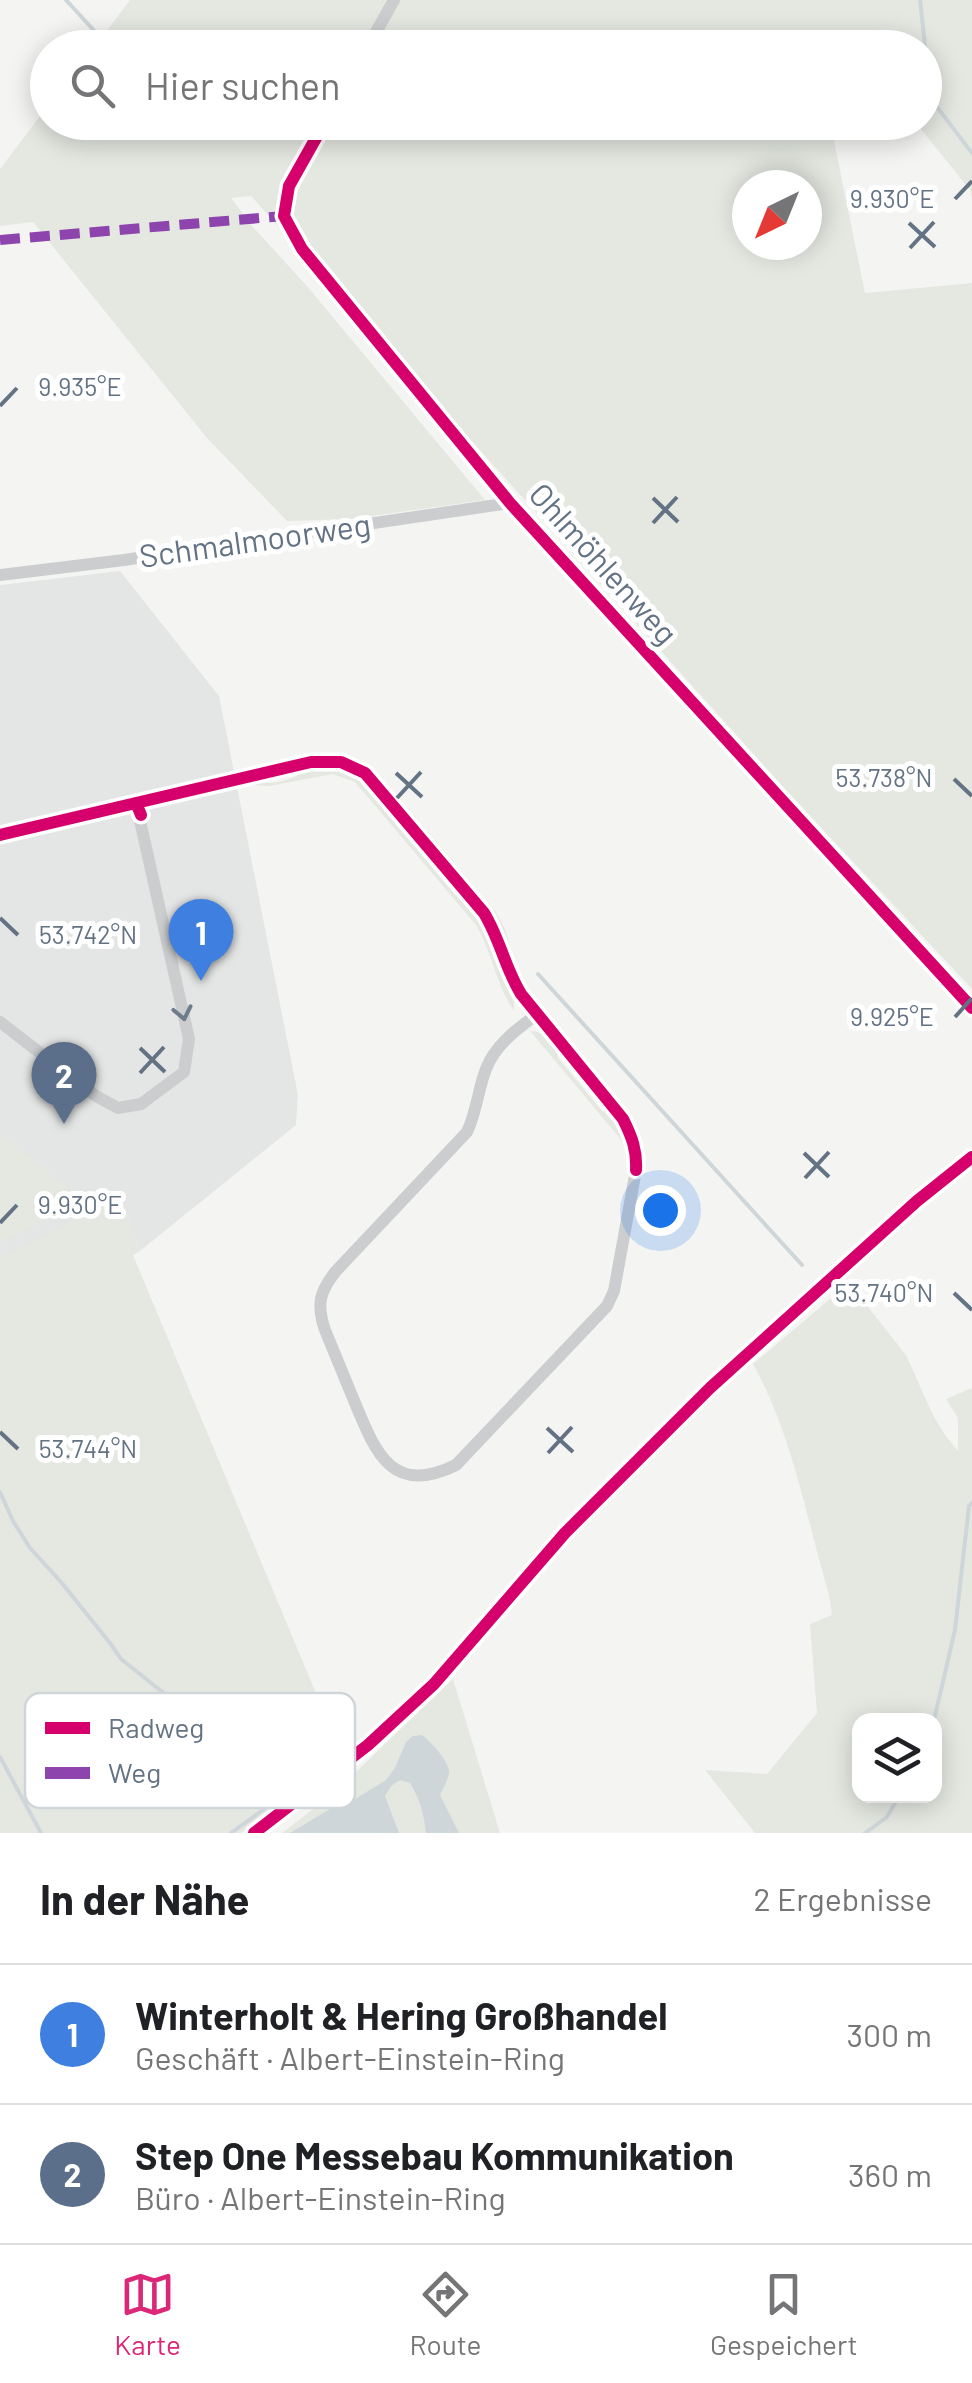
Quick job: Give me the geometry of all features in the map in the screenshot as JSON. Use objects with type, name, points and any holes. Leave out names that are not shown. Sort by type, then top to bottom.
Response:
[{"type":"street","points":[[377,30],[394,0]]},
{"type":"street","name":"Ohlmöhlenweg","points":[[314,140],[289,186],[284,216],[302,250],[510,504],[972,1008]]},
{"type":"street","name":"Schmalmoorweg","points":[[0,574],[510,504]]},
{"type":"street","points":[[0,835],[138,809],[311,762],[327,760],[352,766],[376,783],[484,913],[512,978],[536,1015],[623,1120],[632,1138],[636,1170],[614,1291],[606,1306],[456,1466],[422,1477],[406,1474],[391,1466],[371,1443],[324,1330],[320,1301],[336,1271],[467,1132],[492,1056],[536,1015]]},
{"type":"street","points":[[0,1022],[96,1096],[118,1108],[141,1104],[184,1072],[188,1039],[138,809]]},
{"type":"street","points":[[781,1321],[972,1157]]},
{"type":"shaded area","points":[[130,0],[972,0],[972,198],[970,190],[930,140],[942,140],[942,30],[108,30]]},
{"type":"shaded area","points":[[30,129],[30,140],[834,140],[865,293],[972,283],[972,989],[787,791],[251,196],[231,198],[485,500],[351,519],[287,521],[207,438],[33,222],[0,226],[0,169]]},
{"type":"shaded area","points":[[120,571],[219,696],[298,1095],[296,1125],[140,1251],[121,1198],[0,1259],[0,585]]},
{"type":"shaded area","points":[[319,767],[350,774],[376,792],[376,800],[456,896],[464,897],[485,925],[514,997],[514,1011],[476,925],[355,782],[333,774],[269,786],[248,785],[252,781],[282,781]]},
{"type":"shaded area","points":[[406,806],[495,911],[505,929],[515,964],[494,916]]},
{"type":"shaded area","points":[[530,1031],[549,1039],[558,1058],[602,1111],[610,1112],[620,1125],[628,1148]]},
{"type":"shaded area","points":[[0,1134],[85,1201],[0,1243]]},
{"type":"shaded area","points":[[121,1197],[140,1251],[133,1255],[316,1693],[25,1693],[25,1808],[275,1808],[241,1833],[0,1833],[0,1259]]},
{"type":"shaded area","points":[[849,1283],[906,1355],[933,1415],[958,1451],[958,1418],[946,1399],[972,1388],[972,1833],[755,1833],[705,1770],[767,1774],[817,1713],[810,1624],[832,1615],[791,1458],[753,1364]]},
{"type":"shaded area","points":[[453,1679],[500,1833],[282,1833],[314,1808],[355,1808],[355,1773]]},
{"type":"shaded area","points":[[422,1735],[447,1765],[448,1776],[440,1795],[459,1833],[426,1833],[416,1795],[410,1783],[400,1780],[385,1796],[399,1833],[290,1833],[330,1809],[355,1808],[355,1799],[386,1780],[413,1736]]},
{"type":"waterway","points":[[66,0],[94,30]]},
{"type":"waterway","points":[[920,0],[923,30]]},
{"type":"waterway","points":[[942,113],[972,153]]},
{"type":"waterway","points":[[538,974],[802,1265]]},
{"type":"waterway","points":[[0,1492],[30,1548],[121,1659],[164,1693]]},
{"type":"waterway","points":[[936,1713],[955,1630],[972,1503]]},
{"type":"waterway","points":[[0,1757],[25,1803]]},
{"type":"waterway","points":[[865,1833],[887,1817],[895,1803]]},
{"type":"waterway","points":[[28,1808],[41,1833]]},
{"type":"waterway","points":[[231,1833],[266,1808]]},
{"type":"marked path","points":[[0,240],[284,216]]},
{"type":"cycle path","points":[[315,140],[289,186],[284,216],[302,249],[510,503],[972,1008]]},
{"type":"cycle path","points":[[136,803],[311,762],[341,762],[365,773],[484,913],[521,994],[623,1119],[633,1144],[636,1170]]},
{"type":"cycle path","points":[[0,835],[136,803],[141,815]]},
{"type":"cycle path","points":[[355,1755],[434,1684],[565,1533],[710,1388],[917,1201],[972,1157]]},
{"type":"cycle path","points":[[254,1833],[286,1808]]},
{"type":"place","name":"Winterholt & Hering Großhandel","points":[[201,981]]},
{"type":"place","name":"Step One Messebau Kommunikation","points":[[64,1124]]}]
